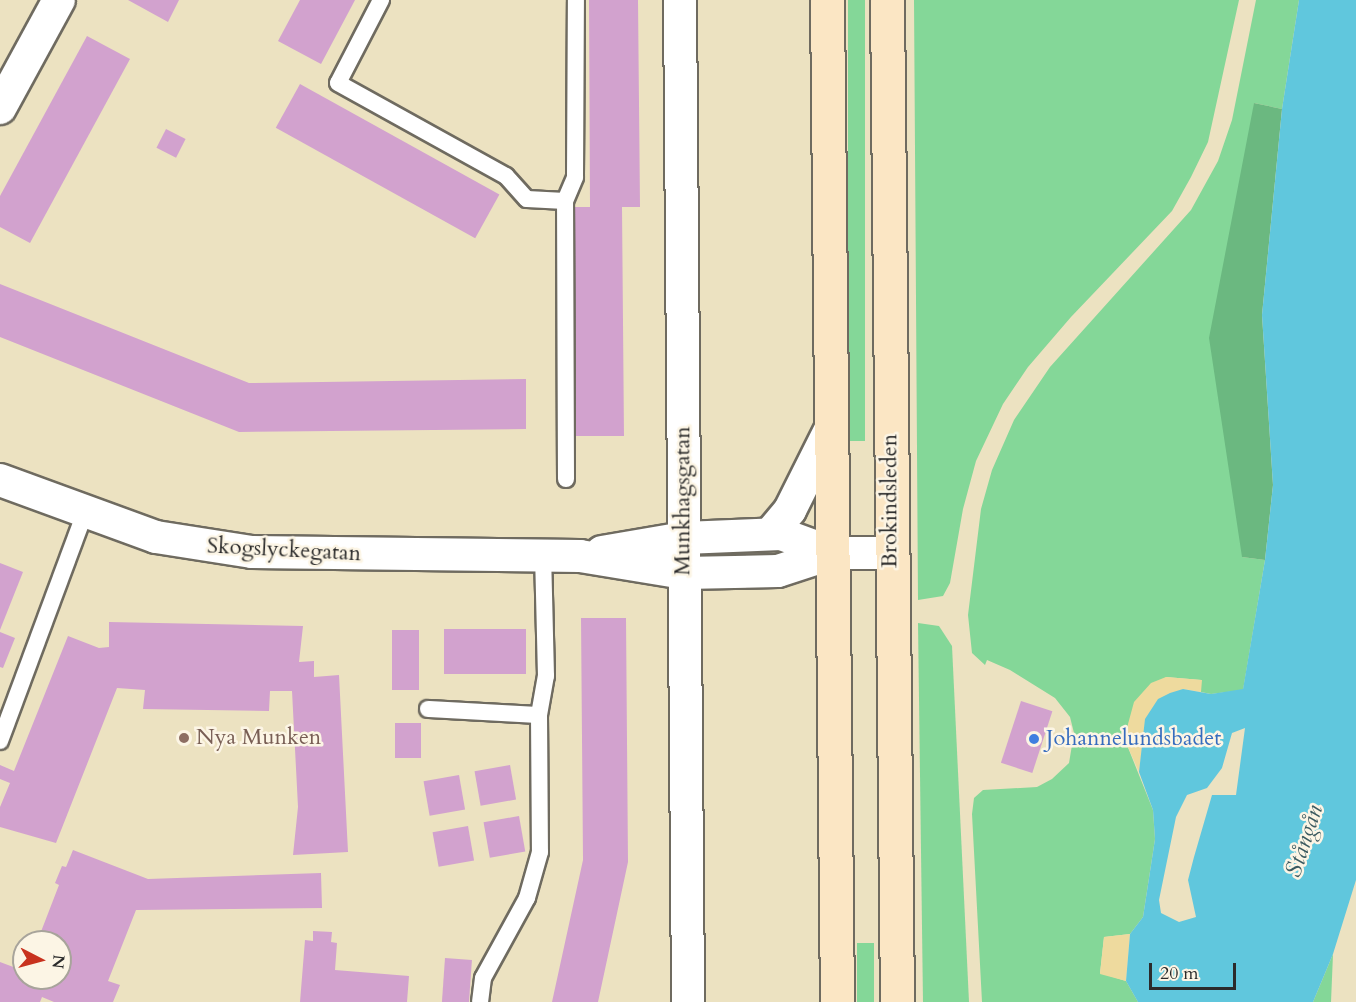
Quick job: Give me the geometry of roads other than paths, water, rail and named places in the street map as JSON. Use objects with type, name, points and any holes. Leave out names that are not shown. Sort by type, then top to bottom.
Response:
[{"type":"main road","points":[[827,0],[837,1002]]},
{"type":"main road","name":"Brokindsleden","points":[[887,0],[897,1002]]},
{"type":"street","points":[[0,108],[59,0]]},
{"type":"street","name":"Munkhagsgatan","points":[[680,0],[688,1002]]},
{"type":"street","points":[[770,534],[790,510],[831,428]]},
{"type":"street","name":"Skogslyckegatan","points":[[0,480],[85,513],[156,537],[252,552],[580,556],[684,573],[778,571],[833,553],[891,553]]},
{"type":"street","name":"Skogslyckegatan","points":[[580,556],[684,538],[770,534],[781,534],[833,553]]},
{"type":"lane","points":[[381,0],[338,83],[506,176],[527,199],[565,201]]},
{"type":"lane","points":[[566,479],[565,201],[575,177],[576,0]]},
{"type":"lane","points":[[0,741],[85,513]]},
{"type":"lane","points":[[480,1002],[483,978],[527,898],[540,852],[539,715],[546,676],[543,556]]},
{"type":"lane","points":[[428,709],[539,715]]},
{"type":"water","name":"Stångån","points":[[1299,0],[1356,0],[1356,880],[1333,954],[1313,1002],[1138,1002],[1126,981],[1130,934],[1143,917],[1155,839],[1153,810],[1139,772],[1145,719],[1158,699],[1183,689],[1211,694],[1243,689],[1265,560],[1273,485],[1262,315],[1282,109]],"holes":[[[1245,728],[1236,795],[1212,795],[1188,880],[1196,917],[1179,922],[1161,913],[1159,900],[1176,817],[1187,795],[1207,788],[1222,768],[1232,733]]]},
{"type":"place","name":"Nya Munken","points":[[184,738]]},
{"type":"place","name":"Johannelundsbadet","points":[[1034,739]]}]
